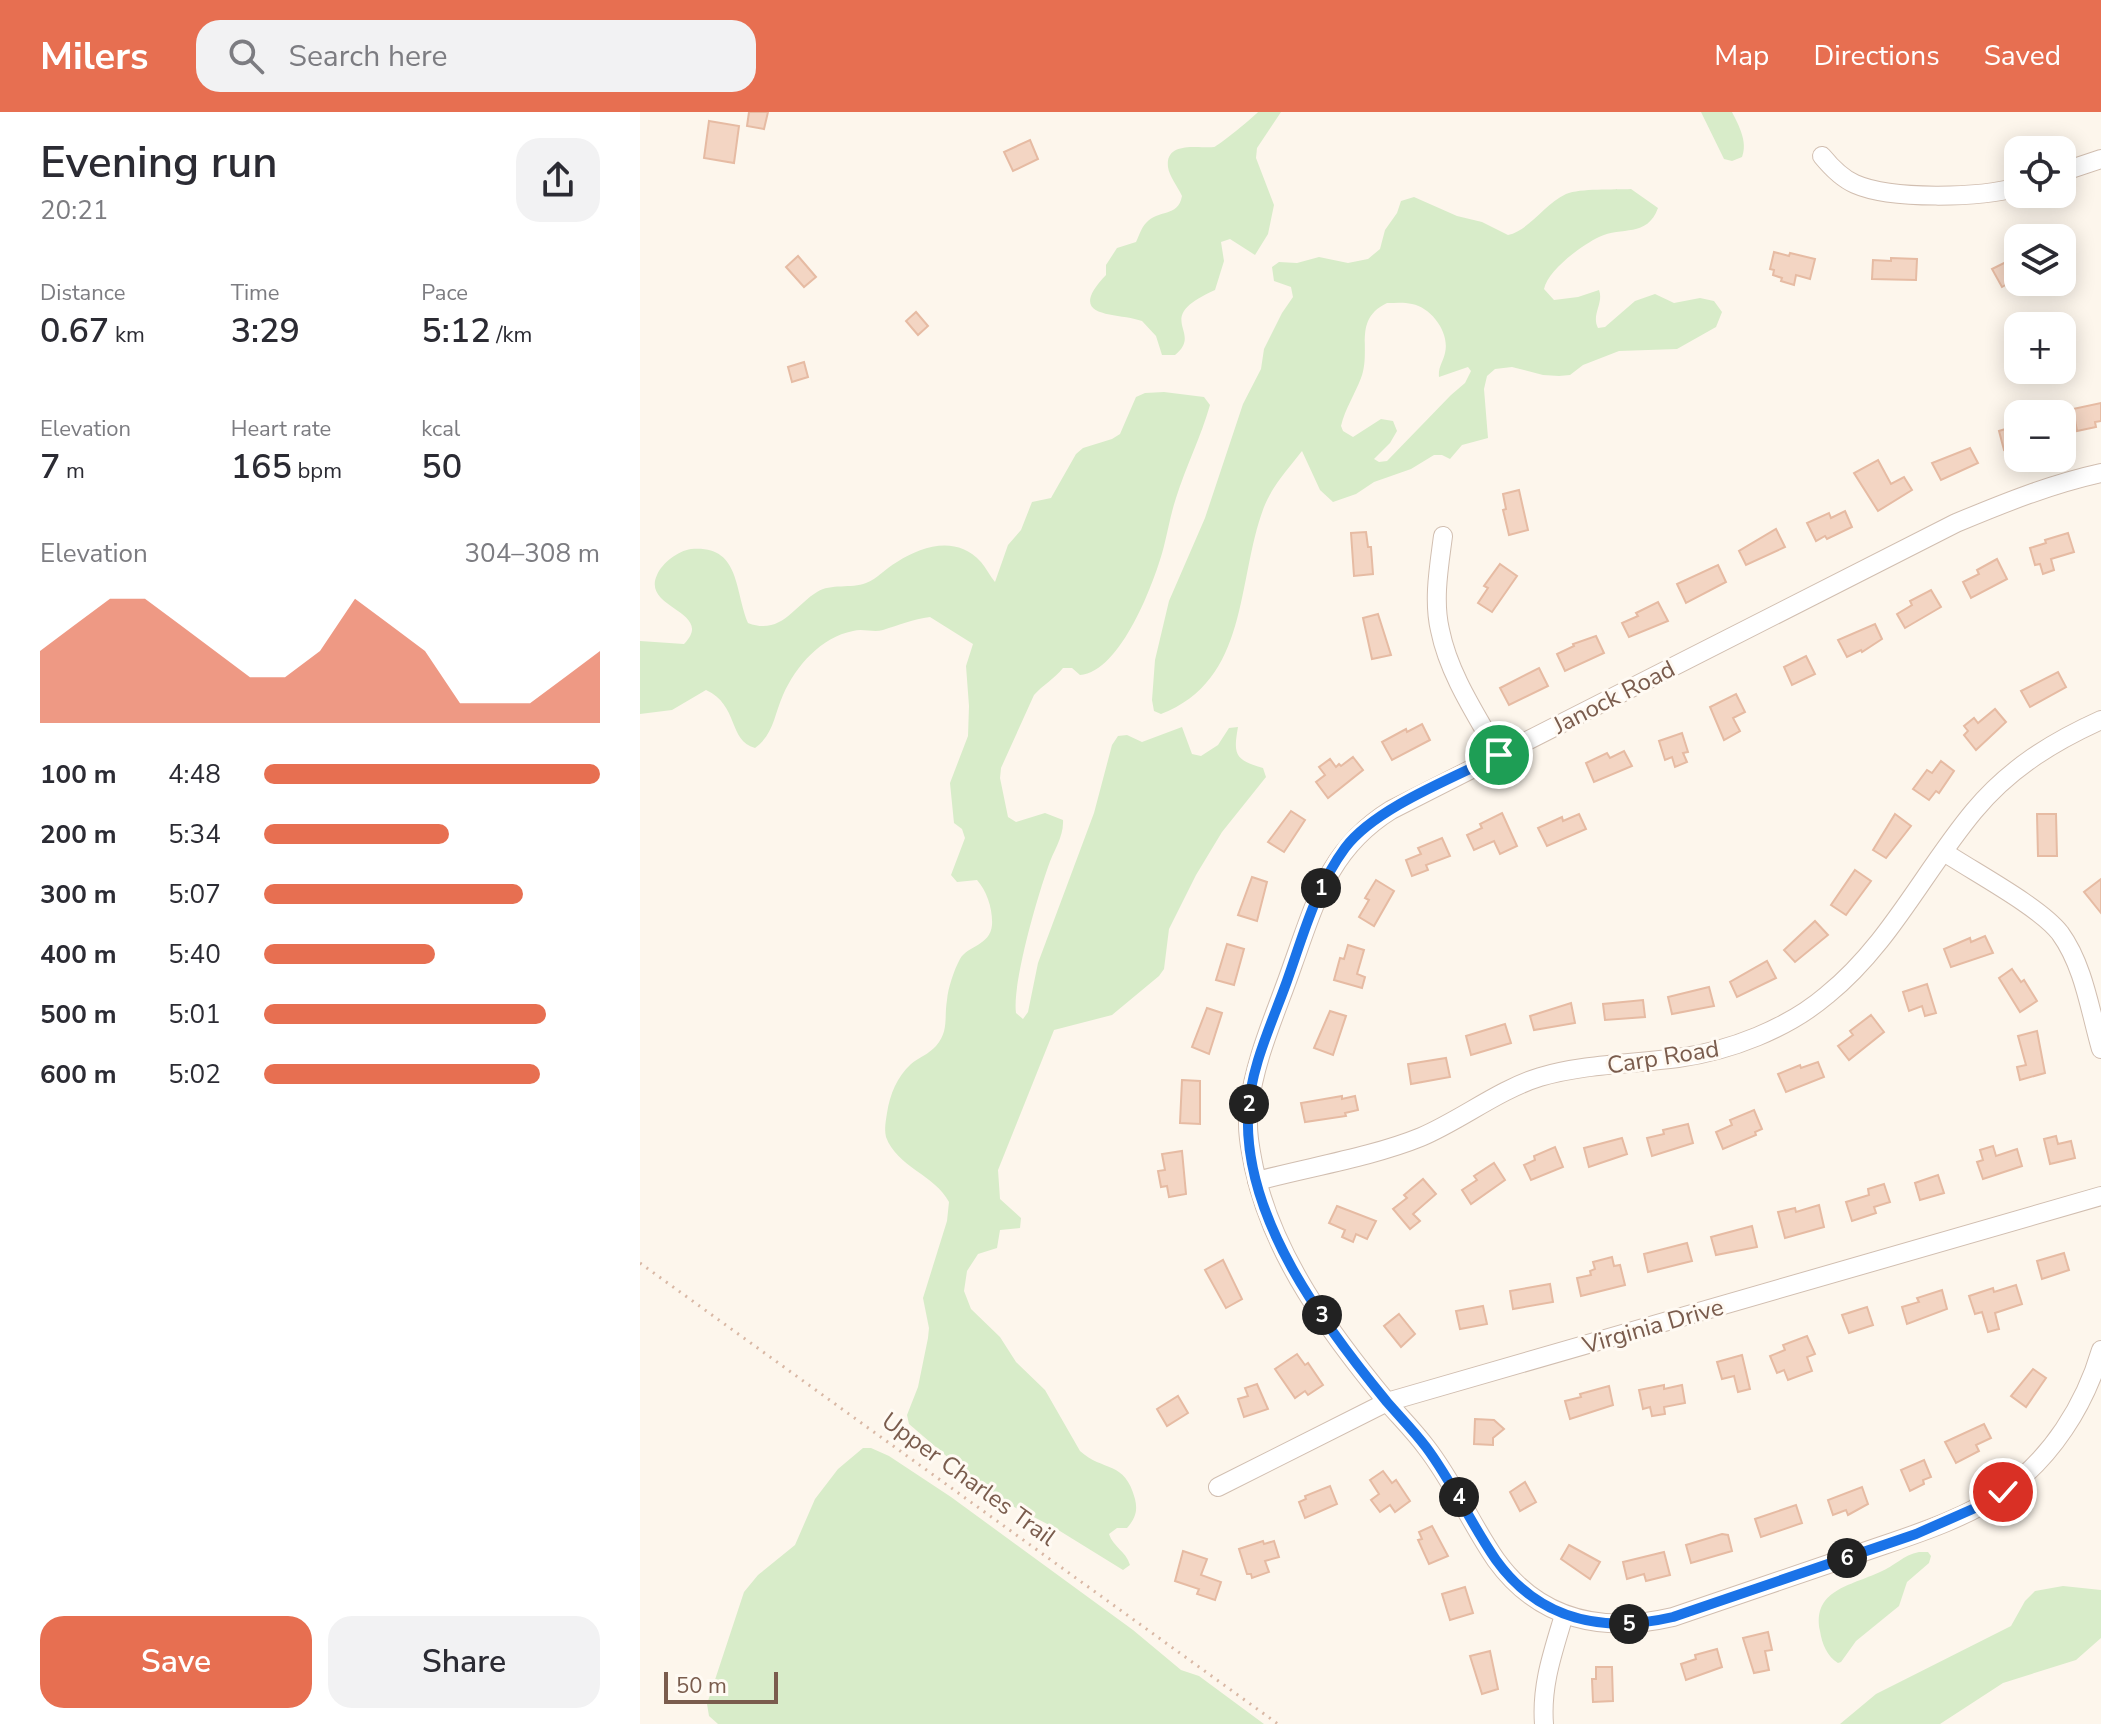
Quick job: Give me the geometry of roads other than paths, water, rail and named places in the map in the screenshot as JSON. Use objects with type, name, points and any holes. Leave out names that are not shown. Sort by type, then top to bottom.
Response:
[{"type":"street","points":[[1822,156],[1844,178],[1856,185],[1877,190],[1975,196],[2004,190]]},
{"type":"street","points":[[2076,167],[2101,159]]},
{"type":"street","name":"Janock Road","points":[[2101,473],[2021,496],[1956,523],[1380,817],[1351,840],[1316,900],[1258,1064],[1251,1093],[1248,1132],[1257,1181],[1276,1236],[1328,1325],[1437,1463],[1513,1581],[1538,1601],[1564,1615],[1592,1623],[1646,1624],[1673,1617],[1916,1534],[1962,1514],[2003,1492],[2033,1465],[2097,1381],[2101,1350]]},
{"type":"street","points":[[1443,536],[1438,574],[1439,629],[1452,667],[1499,755]]},
{"type":"street","name":"Carp Road","points":[[1257,1181],[1416,1139],[1536,1079],[1575,1070],[1706,1053],[1757,1036],[1805,1011],[1845,980],[1875,948],[1975,810],[2023,763],[2050,744],[2101,720]]},
{"type":"street","points":[[1944,852],[2044,918],[2059,932],[2077,965],[2101,1049]]},
{"type":"street","name":"Virginia Drive","points":[[1218,1487],[1387,1402],[2101,1196]]},
{"type":"street","points":[[1544,1724],[1542,1698],[1564,1615]]}]
